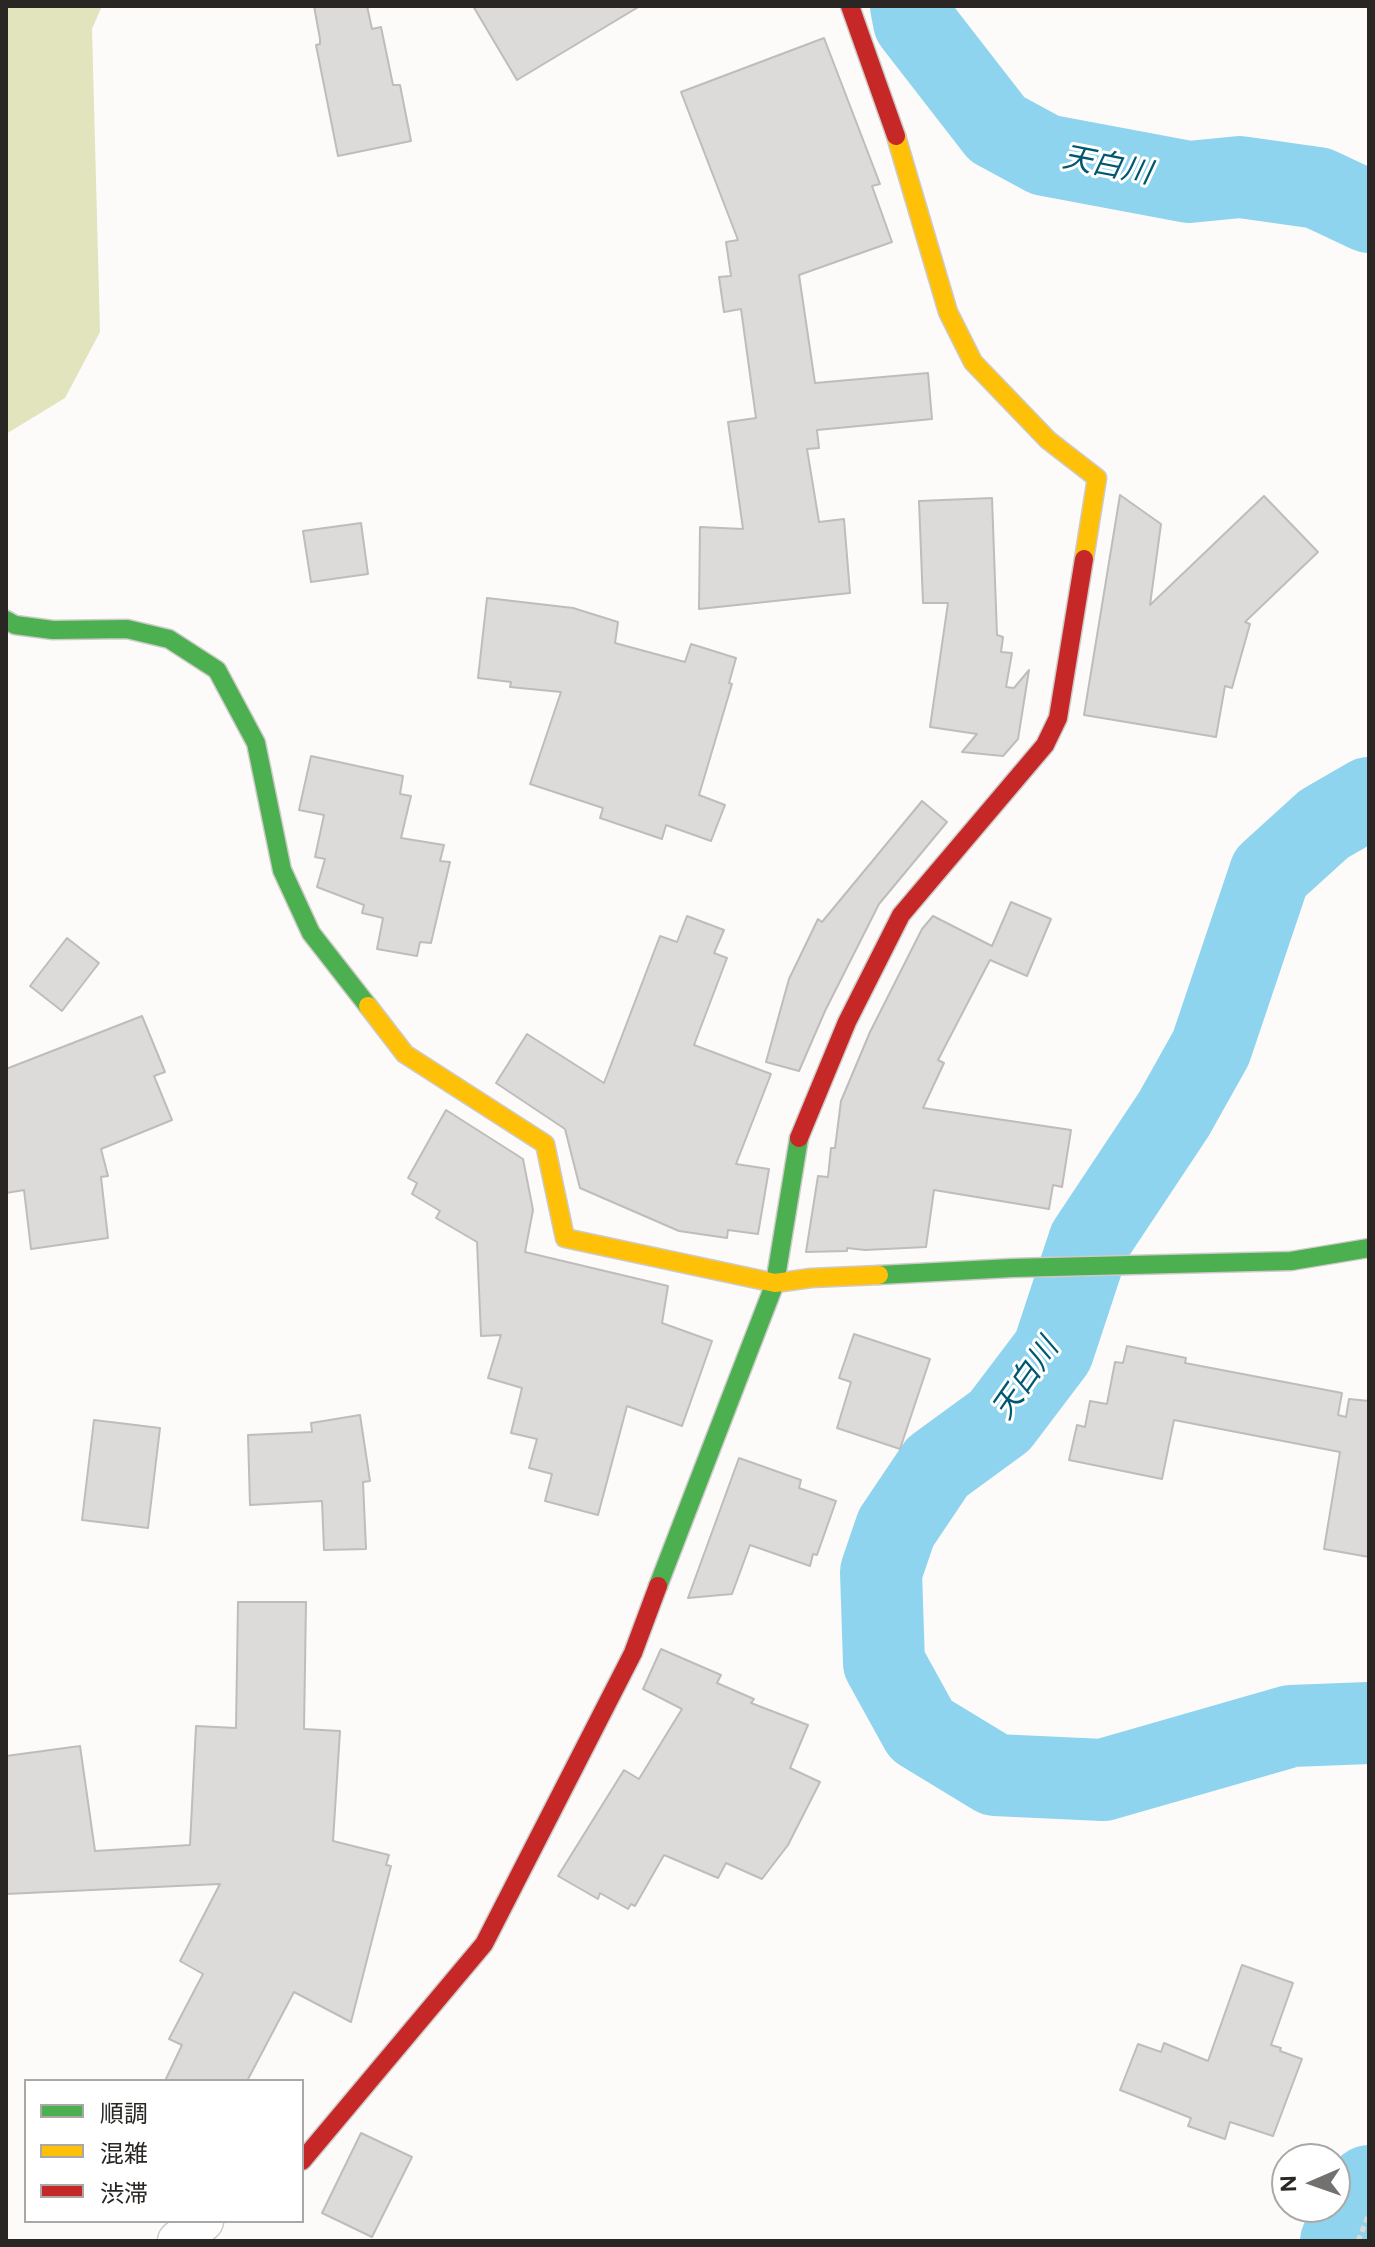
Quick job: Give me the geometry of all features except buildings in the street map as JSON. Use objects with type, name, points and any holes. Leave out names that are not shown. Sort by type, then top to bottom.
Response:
[{"type":"street","points":[[304,2159],[484,1944],[633,1653],[775,1283],[800,1135],[847,1022],[901,915],[1045,745],[1058,718],[1097,478],[1048,440],[973,362],[948,312],[901,149],[850,6]]},
{"type":"street","points":[[6,620],[15,625],[53,630],[127,629],[169,639],[217,670],[256,743],[282,870],[311,933],[405,1054],[545,1144],[565,1238],[775,1283],[811,1278],[1012,1268],[1291,1261],[1369,1248]]},
{"type":"street","points":[[178,2241],[200,2223]]},
{"type":"path","points":[[1358,2241],[1369,2214]]},
{"type":"green space","points":[[6,6],[102,6],[92,29],[100,332],[65,398],[6,434]]},
{"type":"waterway","name":"天白川","points":[[911,6],[914,22],[997,129],[1045,155],[1189,182],[1240,177],[1318,188],[1369,212]]},
{"type":"waterway","name":"天白川","points":[[1369,798],[1324,824],[1270,873],[1211,1048],[1174,1114],[1089,1242],[1053,1351],[1000,1421],[937,1467],[896,1528],[881,1572],[884,1663],[921,1730],[995,1775],[1103,1780],[1291,1726],[1369,1723]]},
{"type":"waterway","name":"天白川","points":[[1341,2241],[1369,2186]]},
{"type":"traffic: fast","points":[[6,620],[15,625],[53,630],[127,629],[169,639],[217,670],[256,743],[282,870],[311,933],[368,1006]]},
{"type":"traffic: fast","points":[[658,1586],[775,1283],[799,1138]]},
{"type":"traffic: fast","points":[[879,1275],[1012,1268],[1291,1261],[1369,1248]]},
{"type":"traffic: slow","points":[[896,136],[948,312],[973,362],[1048,440],[1097,478],[1084,559]]},
{"type":"traffic: slow","points":[[368,1006],[405,1054],[545,1144],[565,1238],[775,1283],[879,1275]]},
{"type":"traffic: jam","points":[[850,6],[896,136]]},
{"type":"traffic: jam","points":[[799,1138],[847,1022],[901,915],[1045,745],[1058,718],[1084,559]]},
{"type":"traffic: jam","points":[[304,2159],[484,1944],[633,1653],[658,1586]]}]
